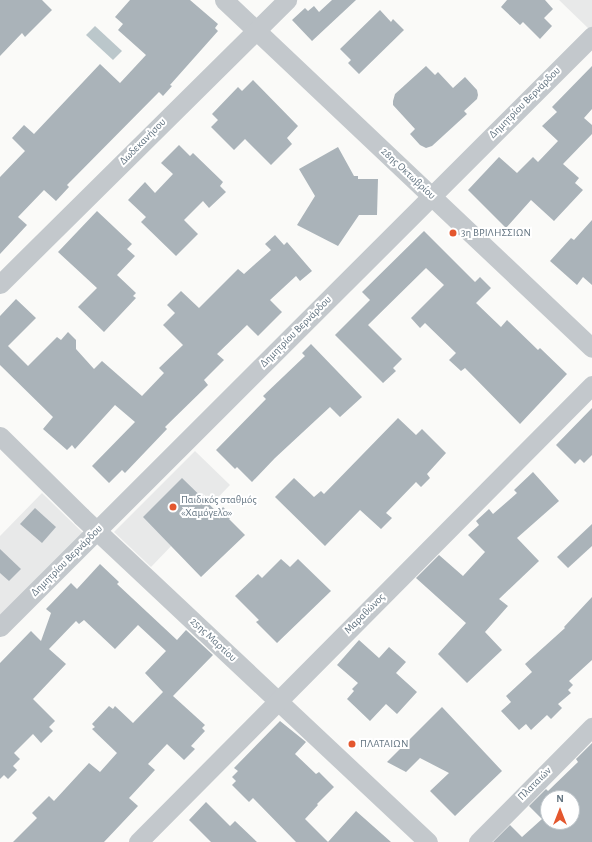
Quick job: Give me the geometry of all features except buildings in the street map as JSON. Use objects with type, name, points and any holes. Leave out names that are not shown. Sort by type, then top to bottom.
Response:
[{"type":"street","name":"28ης Οκτωβρίου","points":[[224,0],[592,348]]},
{"type":"street","name":"Δωδεκανήσου","points":[[0,284],[287,0]]},
{"type":"street","name":"Δημητρίου Βερνάρδου","points":[[0,627],[592,36]]},
{"type":"street","name":"Μαραθώνος","points":[[138,842],[592,385]]},
{"type":"street","name":"25ης Μαρτίου","points":[[0,436],[96,531],[428,842]]},
{"type":"street","name":"Πλαταιών","points":[[478,842],[592,727]]},
{"type":"shaded area","points":[[559,0],[592,0],[592,28],[590,30]]},
{"type":"shaded area","points":[[95,26],[122,51],[113,60],[86,35]]},
{"type":"shaded area","points":[[195,451],[230,485],[151,567],[114,532]]},
{"type":"shaded area","points":[[42,493],[83,533],[0,616],[0,536]]},
{"type":"place","name":"3η ΒΡΙΛΗΣΣΙΩΝ","points":[[453,233]]},
{"type":"place","name":"Παιδικός σταθμός «Χαμόγελο»","points":[[173,507]]},
{"type":"place","name":"ΠΛΑΤΑΙΩΝ","points":[[352,744]]}]
